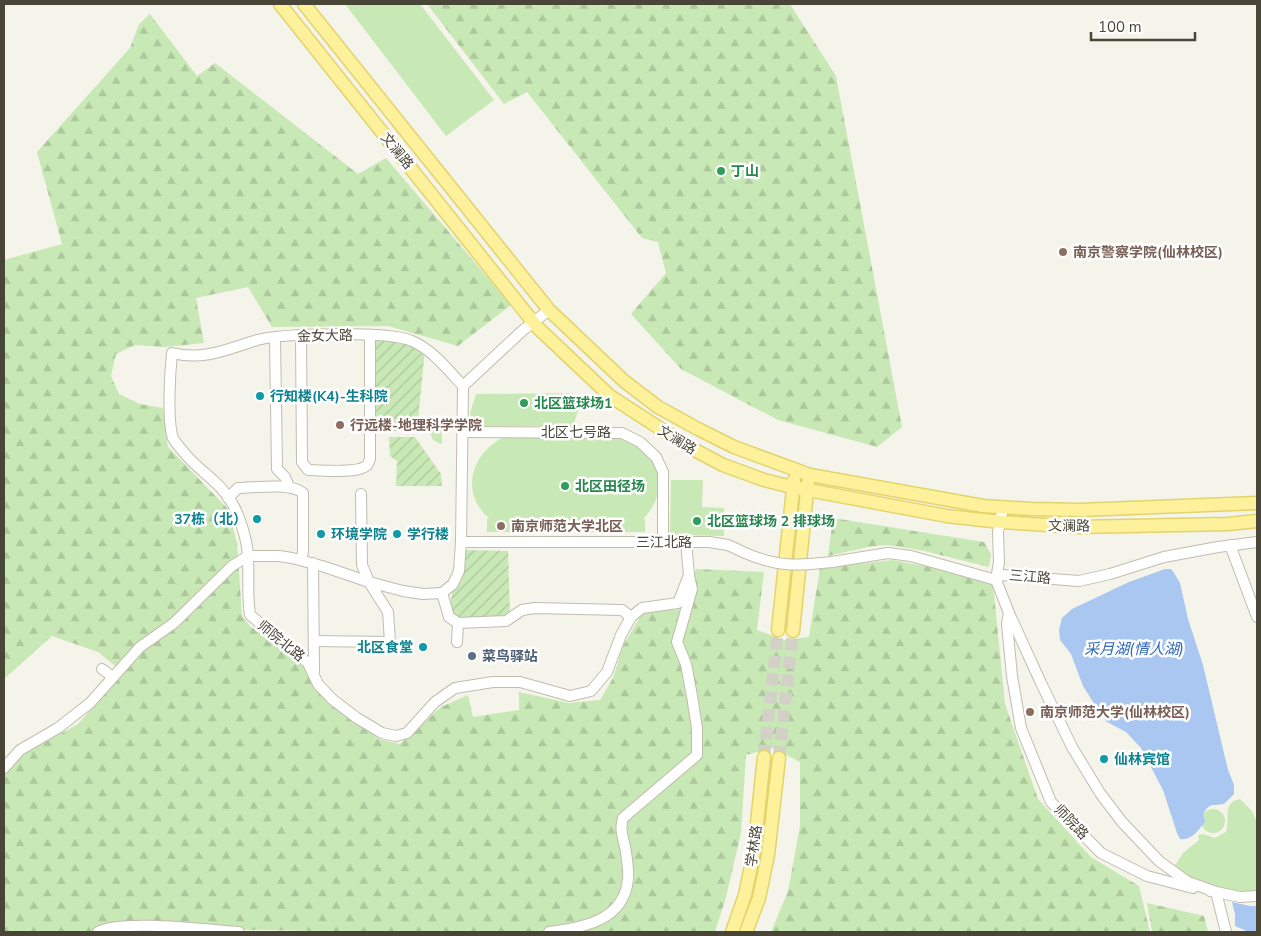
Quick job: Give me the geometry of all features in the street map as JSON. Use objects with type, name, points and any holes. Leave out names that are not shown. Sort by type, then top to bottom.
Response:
[{"type":"main road","name":"文澜路","points":[[280,4],[534,323],[610,396],[686,446],[723,465],[764,480],[807,490],[947,516],[1078,528],[1228,524],[1257,521]]},
{"type":"main road","name":"文澜路","points":[[304,4],[549,310],[624,381],[658,407],[734,447],[810,475],[983,506],[1080,510],[1257,503]]},
{"type":"main road","points":[[778,630],[792,487],[796,470]]},
{"type":"main road","points":[[793,631],[810,475]]},
{"type":"main road","name":"学林路","points":[[732,932],[745,895],[754,852],[764,757]]},
{"type":"main road","name":"学林路","points":[[746,932],[759,898],[768,855],[779,758]]},
{"type":"street","points":[[4,768],[20,750],[58,728],[90,703],[140,647],[174,623],[232,566],[248,556],[279,556],[301,560],[402,592],[423,594],[442,592],[453,584],[459,571],[461,542],[463,386],[522,331],[549,310]]},
{"type":"street","points":[[301,336],[302,462],[308,470],[342,470],[365,467],[370,460],[370,336]]},
{"type":"street","name":"金女大路","points":[[172,353],[190,356],[217,353],[258,340],[301,336],[397,337],[412,341],[443,364],[463,386]]},
{"type":"street","points":[[275,338],[277,469],[285,477],[289,487]]},
{"type":"street","name":"师院北路","points":[[172,353],[170,389],[171,420],[174,438],[188,457],[217,482],[233,504],[242,528],[248,556],[247,600],[250,615],[308,662],[318,684],[332,699],[357,718],[382,733],[396,736],[407,733],[434,702],[456,688],[493,682],[520,682],[570,696],[591,691],[607,672],[621,635],[632,617]]},
{"type":"street","name":"北区七号路","points":[[462,432],[622,433],[640,442],[656,457],[663,472],[663,542]]},
{"type":"street","points":[[228,498],[238,488],[289,487],[303,493],[301,560]]},
{"type":"street","points":[[314,641],[390,642],[388,612],[369,582],[362,565],[361,494]]},
{"type":"street","name":"师院路","points":[[1004,507],[998,532],[999,562],[996,580],[1009,613],[1072,747],[1100,793],[1122,822],[1159,860],[1188,882],[1216,892]]},
{"type":"street","name":"三江北路","points":[[461,542],[686,542],[728,545],[760,559],[784,566]]},
{"type":"street","points":[[549,932],[579,928],[610,915],[623,901],[628,878],[625,849],[620,827],[623,818],[696,755],[696,728],[692,696],[686,664],[677,642],[692,589],[686,542]]},
{"type":"street","name":"三江路","points":[[784,566],[832,562],[888,553],[911,556],[996,580],[1002,575],[1079,582],[1164,557],[1257,542]]},
{"type":"street","points":[[1230,545],[1257,617]]},
{"type":"street","points":[[313,563],[315,678]]},
{"type":"street","points":[[442,592],[449,617],[458,623],[506,621],[522,610],[535,608],[622,610],[632,617],[642,608],[678,603],[689,575]]},
{"type":"street","name":"师院路","points":[[1009,613],[1007,624],[1012,676],[1021,728],[1051,802],[1101,853],[1147,876],[1188,887],[1240,897],[1257,896]]},
{"type":"street","points":[[457,642],[458,623]]},
{"type":"street","points":[[102,669],[113,677]]},
{"type":"street","points":[[1216,892],[1226,932]]},
{"type":"street","points":[[98,932],[106,928],[135,926],[154,930],[238,932]]},
{"type":"green space","points":[[345,4],[420,4],[494,100],[446,136]]},
{"type":"green space","name":"丁山","points":[[427,4],[790,4],[836,76],[902,427],[877,447],[778,420],[681,369],[631,314],[666,273],[658,242],[642,238],[527,92],[504,104]]},
{"type":"green space","points":[[150,14],[197,76],[215,63],[358,174],[386,158],[511,305],[458,346],[388,326],[272,327],[248,287],[196,298],[204,343],[165,347],[135,345],[116,354],[111,376],[119,394],[140,404],[163,408],[168,447],[228,509],[237,543],[242,616],[250,626],[306,669],[315,690],[379,739],[400,744],[441,707],[468,695],[473,717],[519,710],[519,692],[569,703],[600,700],[613,678],[623,646],[643,612],[681,609],[696,569],[764,572],[757,630],[784,640],[809,637],[820,568],[893,560],[939,569],[993,584],[1005,704],[1038,799],[1091,857],[1139,886],[1150,932],[771,932],[788,891],[800,826],[800,762],[772,748],[746,755],[741,833],[726,897],[715,932],[368,932],[104,927],[94,932],[4,932],[4,774],[22,755],[78,724],[124,673],[98,652],[52,636],[4,679],[4,260],[62,244],[37,152],[130,48],[139,24]]},
{"type":"green space","points":[[370,336],[425,349],[417,430],[371,432]]},
{"type":"green space","name":"北区篮球场1","points":[[573,393],[578,411],[573,426],[475,426],[470,413],[476,394]]},
{"type":"green space","points":[[441,420],[441,444],[433,440],[430,433],[434,424]]},
{"type":"green space","name":"北区田径场","points":[[509,435],[624,435],[636,443],[652,462],[657,472],[659,484],[652,507],[643,519],[645,519],[645,532],[487,532],[487,519],[489,518],[479,507],[474,495],[472,483],[474,471],[479,460],[487,450],[497,441]]},
{"type":"green space","points":[[389,437],[415,437],[441,474],[442,486],[396,486],[397,461],[390,456]]},
{"type":"green space","name":"北区篮球场 2 排球场","points":[[671,480],[703,480],[702,507],[724,508],[724,536],[670,535]]},
{"type":"green space","points":[[833,518],[984,542],[991,554],[989,567],[920,550],[887,545],[873,546],[828,556]]},
{"type":"green space","points":[[461,550],[508,551],[510,617],[458,623],[450,605]]},
{"type":"green space","points":[[1240,799],[1252,811],[1257,823],[1257,892],[1232,891],[1205,885],[1190,879],[1174,867],[1183,853],[1199,840],[1198,835],[1203,834],[1215,838],[1226,832],[1230,804]]},
{"type":"green space","points":[[1213,809],[1221,813],[1225,821],[1221,829],[1213,833],[1205,829],[1201,821],[1205,813]]},
{"type":"green space","points":[[1147,903],[1204,916],[1208,932],[1152,932]]},
{"type":"water","name":"采月湖(情人湖)","points":[[1165,569],[1171,569],[1180,583],[1188,619],[1203,665],[1228,770],[1234,785],[1234,794],[1224,804],[1212,805],[1208,808],[1203,814],[1205,822],[1194,834],[1184,839],[1180,839],[1177,833],[1163,790],[1141,748],[1126,732],[1107,722],[1100,713],[1083,686],[1071,654],[1060,640],[1059,630],[1062,618],[1072,609],[1129,582]]},
{"type":"water","points":[[1232,902],[1257,906],[1257,932],[1249,932],[1235,926]]},
{"type":"tunnel","points":[[764,757],[778,630]]},
{"type":"tunnel","points":[[779,758],[793,631]]},
{"type":"place","name":"丁山","points":[[721,171]]},
{"type":"place","name":"南京警察学院(仙林校区)","points":[[1063,252]]},
{"type":"place","name":"行知楼(K4)-生科院","points":[[260,396]]},
{"type":"place","name":"北区篮球场1","points":[[524,403]]},
{"type":"place","name":"行远楼-地理科学学院","points":[[340,425]]},
{"type":"place","name":"北区田径场","points":[[565,486]]},
{"type":"place","name":"37栋（北）","points":[[257,519]]},
{"type":"place","name":"北区篮球场 2 排球场","points":[[697,521]]},
{"type":"place","name":"南京师范大学北区","points":[[501,526]]},
{"type":"place","name":"环境学院","points":[[321,534]]},
{"type":"place","name":"学行楼","points":[[397,534]]},
{"type":"place","name":"北区食堂","points":[[423,647]]},
{"type":"place","name":"菜鸟驿站","points":[[472,656]]},
{"type":"place","name":"南京师范大学(仙林校区)","points":[[1030,712]]},
{"type":"place","name":"仙林宾馆","points":[[1104,759]]}]
